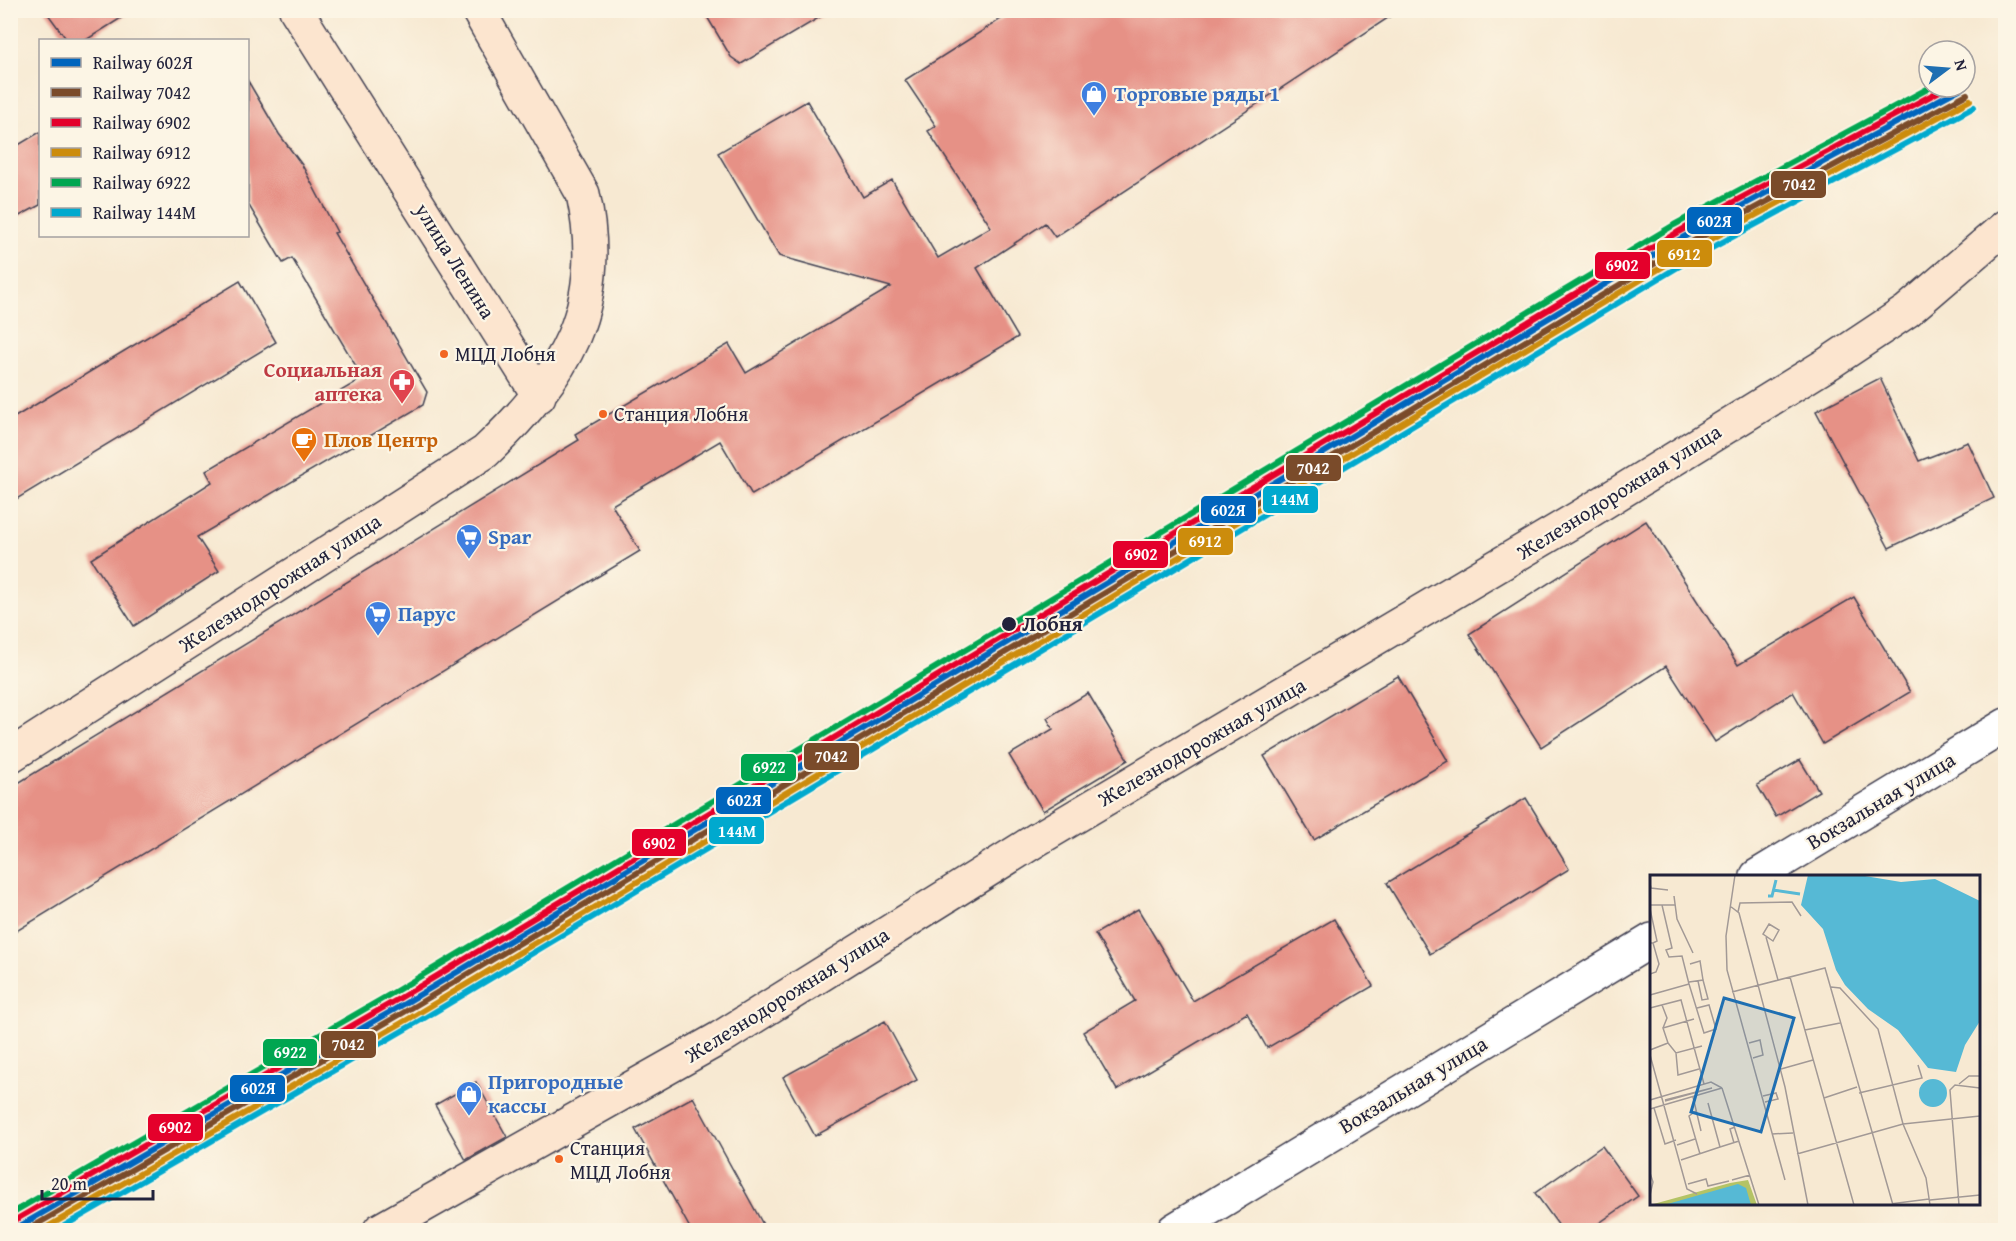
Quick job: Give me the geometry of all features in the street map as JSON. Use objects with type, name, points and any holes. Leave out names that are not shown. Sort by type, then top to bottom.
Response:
[{"type":"street","name":"улица Ленина","points":[[296,10],[539,396]]},
{"type":"street","points":[[478,10],[583,194],[589,222],[590,262],[582,311],[573,340],[539,396]]},
{"type":"street","name":"Железнодорожная улица","points":[[380,1230],[720,1038],[1036,840],[1401,626],[1590,511],[1829,363],[1907,311],[2006,226]]},
{"type":"street","name":"Железнодорожная улица","points":[[10,756],[485,452],[539,396]]},
{"type":"street","name":"Вокзальная улица","points":[[1759,875],[2006,725]]},
{"type":"street","name":"Вокзальная улица","points":[[1174,1230],[1650,941]]},
{"type":"building","points":[[45,10],[134,10],[88,39],[66,39]]},
{"type":"building","points":[[703,10],[832,10],[741,64],[731,57]]},
{"type":"building","points":[[1015,10],[1400,10],[1055,237],[1045,223],[977,268],[1018,337],[752,495],[720,441],[612,505],[640,551],[10,935],[10,788],[579,440],[575,434],[729,344],[746,373],[891,287],[779,256],[718,153],[807,101],[863,197],[892,180],[938,258],[991,227],[928,131],[936,126],[905,80]]},
{"type":"building","points":[[249,83],[279,134],[302,165],[337,232],[334,233],[427,392],[423,405],[197,537],[219,571],[134,626],[91,559],[212,482],[206,471],[363,378],[292,258],[283,263],[249,206]]},
{"type":"building","points":[[39,133],[39,206],[10,221],[10,150]]},
{"type":"building","points":[[240,281],[276,342],[10,503],[10,420]]},
{"type":"building","points":[[1880,378],[1919,461],[1968,442],[1994,498],[1889,548],[1816,411]]},
{"type":"building","points":[[1646,521],[1738,665],[1854,597],[1910,692],[1823,744],[1793,692],[1715,742],[1666,666],[1541,747],[1469,634]]},
{"type":"building","points":[[1398,676],[1448,761],[1314,840],[1264,756]]},
{"type":"building","points":[[1088,693],[1128,760],[1043,811],[1009,755],[1053,729],[1047,718]]},
{"type":"building","points":[[1800,760],[1819,791],[1776,817],[1757,785]]},
{"type":"building","points":[[1526,798],[1569,869],[1430,954],[1387,883]]},
{"type":"building","points":[[1138,909],[1193,1001],[1334,919],[1373,986],[1267,1048],[1247,1013],[1117,1090],[1083,1032],[1135,1001],[1095,934]]},
{"type":"building","points":[[885,1021],[917,1080],[815,1136],[783,1077]]},
{"type":"building","name":"Пригородные кассы","points":[[476,1082],[507,1137],[466,1160],[435,1105]]},
{"type":"building","points":[[693,1097],[766,1230],[691,1230],[635,1129]]},
{"type":"building","points":[[1602,1146],[1638,1196],[1589,1230],[1562,1230],[1535,1193]]},
{"type":"rail line","name":"6922","points":[[10,1214],[396,991],[1674,225],[1917,95]]},
{"type":"rail line","name":"6902","points":[[10,1223],[400,998],[1678,232],[1925,99]]},
{"type":"rail line","name":"602Я","points":[[13,1230],[404,1004],[1682,238],[1941,99]]},
{"type":"rail line","name":"7042","points":[[27,1230],[408,1010],[1686,245],[1958,99]]},
{"type":"rail line","name":"6912","points":[[42,1230],[412,1017],[1689,251],[1970,100]]},
{"type":"rail line","name":"144М","points":[[57,1230],[416,1023],[1693,258],[1974,107]]},
{"type":"place","name":"Торговые ряды 1","points":[[1094,117]]},
{"type":"place","name":"МЦД Лобня","points":[[444,354]]},
{"type":"place","name":"Социальная аптека","points":[[402,405]]},
{"type":"place","name":"Станция Лобня","points":[[603,414]]},
{"type":"place","name":"Плов Центр","points":[[304,463]]},
{"type":"place","name":"Spar","points":[[469,560]]},
{"type":"place","name":"Лобня","points":[[1009,624]]},
{"type":"place","name":"Парус","points":[[378,637]]},
{"type":"place","name":"Пригородные кассы","points":[[469,1117]]},
{"type":"place","name":"Станция МЦД Лобня","points":[[559,1159]]}]
